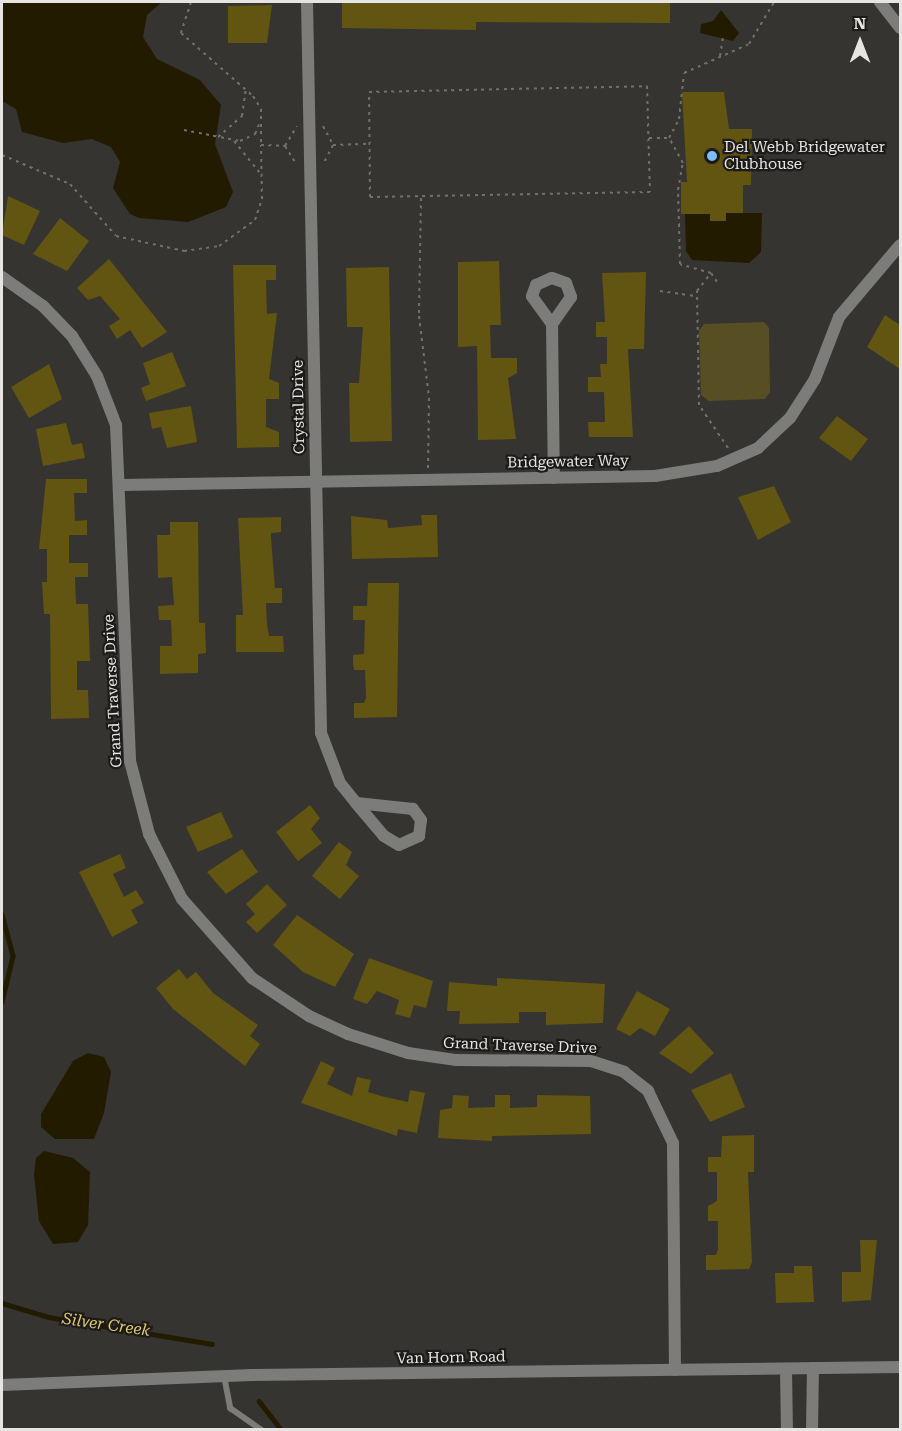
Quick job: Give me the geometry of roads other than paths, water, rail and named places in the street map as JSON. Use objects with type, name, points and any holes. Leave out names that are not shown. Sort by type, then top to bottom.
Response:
[{"type":"street","name":"Crystal Drive","points":[[307,2],[321,733],[339,783],[356,803],[393,843],[407,845],[419,836],[421,820],[413,809],[356,803]]},
{"type":"street","points":[[880,2],[900,28]]},
{"type":"street","name":"Bridgewater Way","points":[[122,485],[687,474],[733,461],[758,448],[796,411],[839,317],[900,245]]},
{"type":"street","name":"Grand Traverse Drive","points":[[2,277],[57,320],[98,376],[116,427],[122,485],[130,761],[149,834],[182,899],[252,978],[309,1016],[348,1034],[439,1058],[591,1060],[624,1072],[648,1091],[673,1143],[675,1370]]},
{"type":"street","points":[[552,324],[554,478]]},
{"type":"street","points":[[812,1430],[813,1368]]},
{"type":"street","name":"Van Horn Road","points":[[2,1385],[224,1376],[900,1368]]},
{"type":"street","points":[[786,1369],[787,1430]]},
{"type":"lane","points":[[224,1376],[231,1408],[261,1430]]},
{"type":"waterway","points":[[2,914],[13,956],[2,1002]]},
{"type":"waterway","name":"Silver Creek","points":[[2,1303],[49,1317],[212,1344]]},
{"type":"waterway","name":"Silver Creek","points":[[259,1401],[282,1430]]},
{"type":"place","name":"Del Webb Bridgewater Clubhouse","points":[[712,156]]}]
